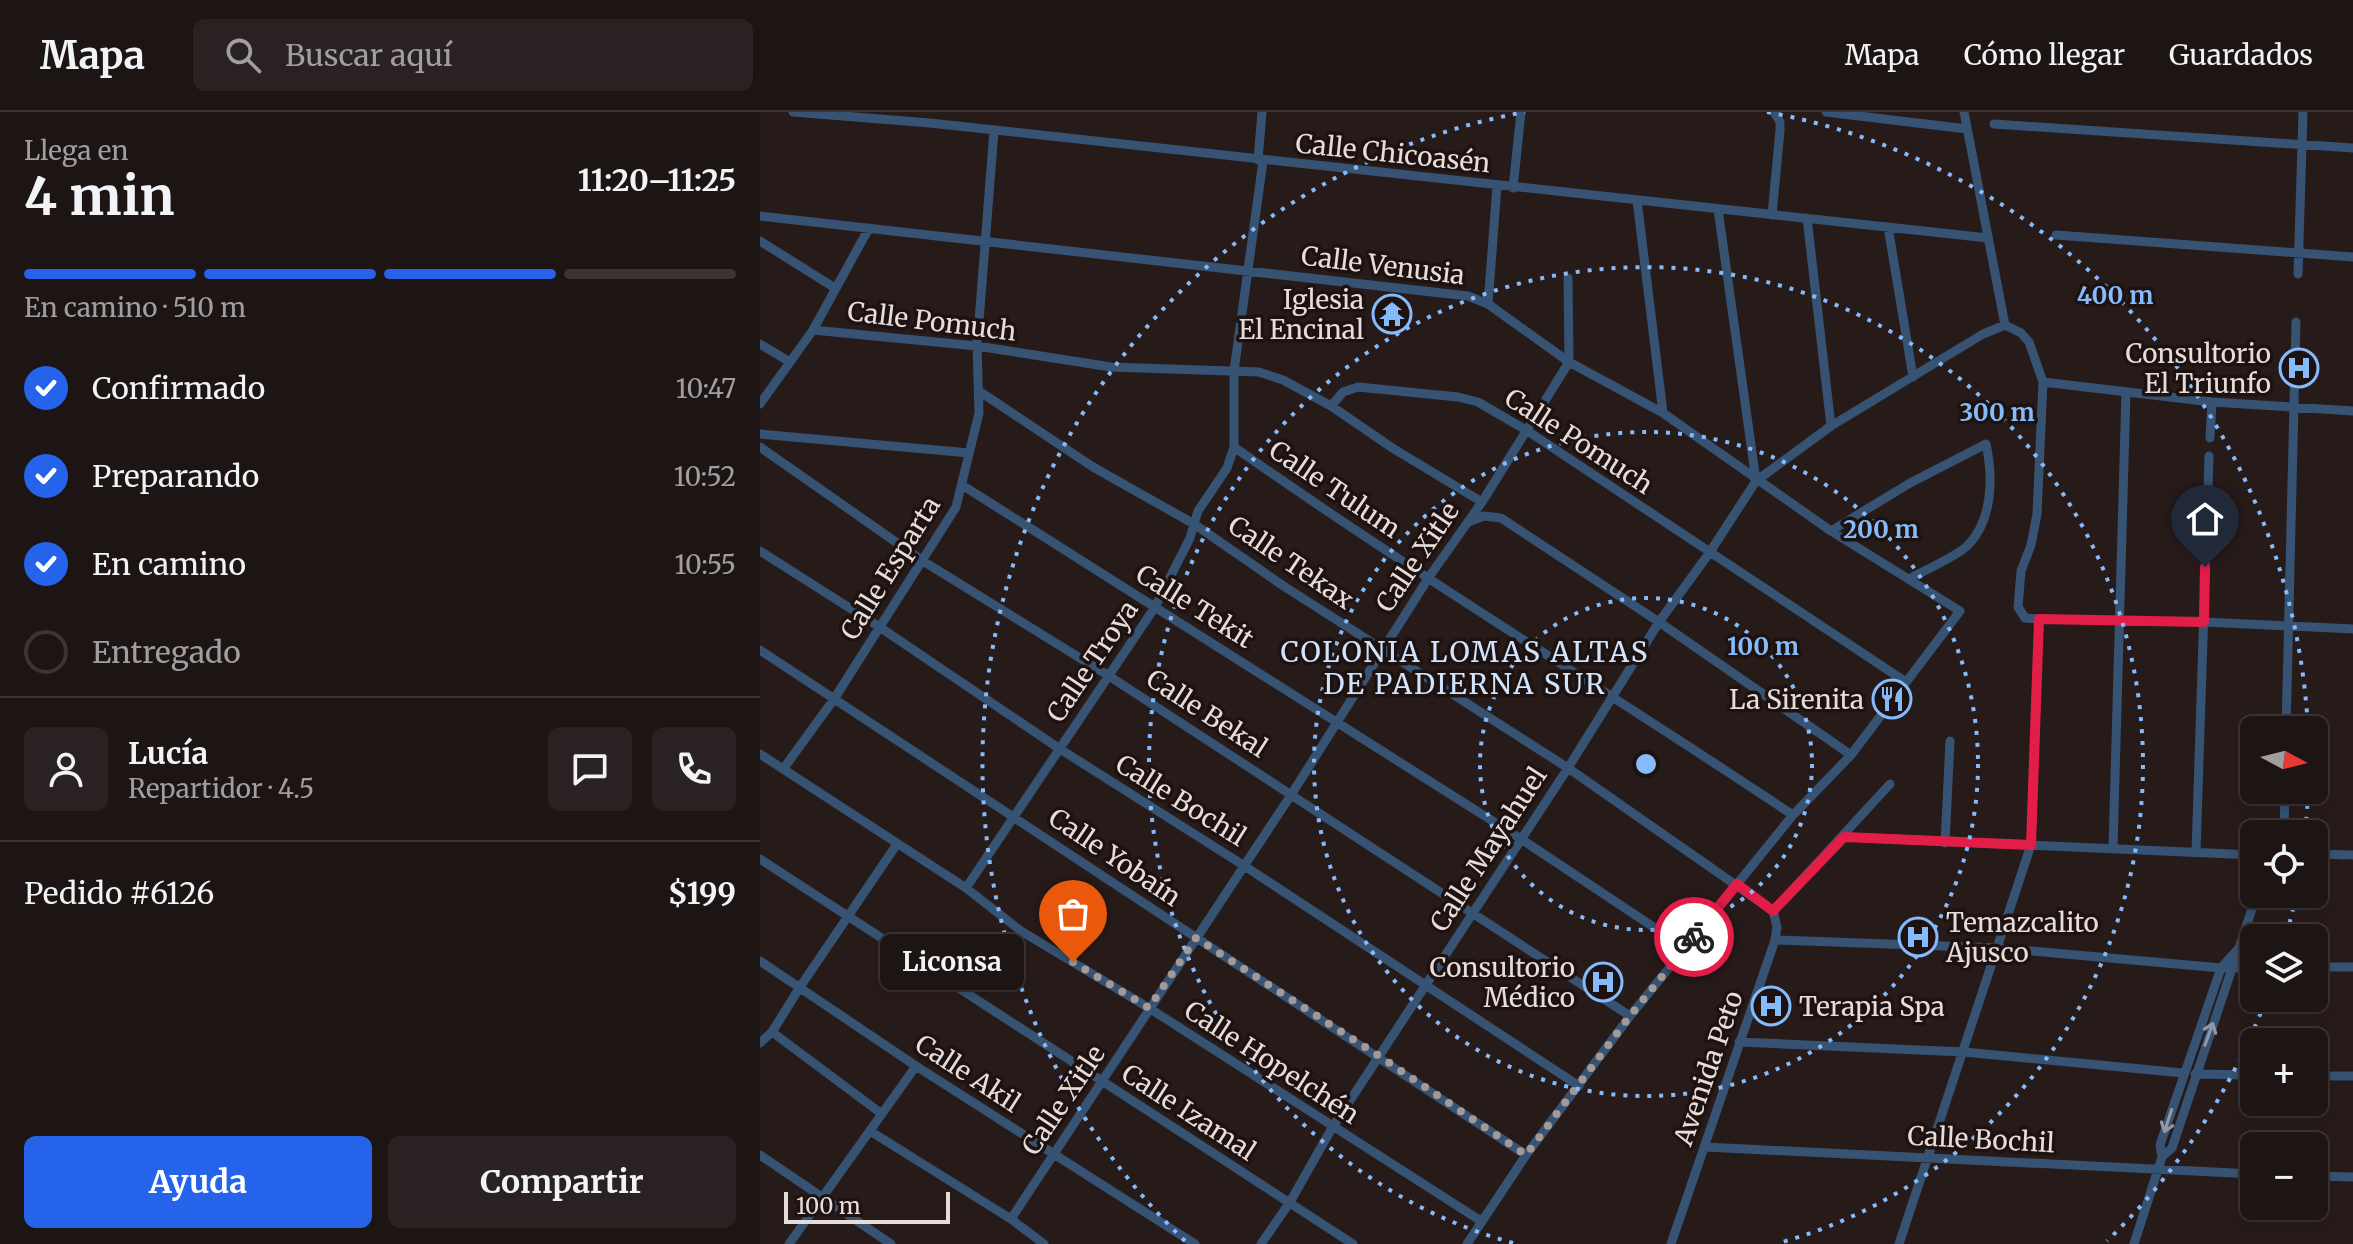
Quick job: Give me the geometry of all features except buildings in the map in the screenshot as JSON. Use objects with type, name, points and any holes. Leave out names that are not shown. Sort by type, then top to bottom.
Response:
[{"type":"street","name":"Calle Chicoasén","points":[[793,112],[930,123],[1988,238]]},
{"type":"street","points":[[930,112],[930,123]]},
{"type":"street","name":"Calle Troya","points":[[966,888],[1155,607],[1190,538],[1198,511],[1227,468],[1234,447],[1234,371],[1260,161],[1262,112]]},
{"type":"street","points":[[1513,188],[1521,112]]},
{"type":"street","points":[[1772,215],[1780,130],[1780,122],[1774,112]]},
{"type":"street","points":[[1826,112],[1967,129]]},
{"type":"street","points":[[1964,112],[2005,325]]},
{"type":"street","points":[[2298,274],[2303,112]]},
{"type":"street","points":[[1994,124],[2301,147],[2353,148]]},
{"type":"street","name":"Calle Esparta","points":[[784,768],[834,699],[956,507],[979,413],[977,346],[994,131]]},
{"type":"street","points":[[1488,304],[1497,186]]},
{"type":"street","points":[[1637,200],[1663,413]]},
{"type":"street","points":[[1718,209],[1756,481],[1831,426],[1983,334],[2005,325],[2021,333],[2029,342],[2043,382],[2037,514],[2031,545],[2021,571],[2018,598],[2018,607],[2025,618],[2353,629]]},
{"type":"street","name":"Calle Venusia","points":[[760,216],[1468,296],[1488,304],[1569,362],[1663,413],[1756,481],[1960,611],[1906,682]]},
{"type":"street","points":[[1807,218],[1831,426]]},
{"type":"street","points":[[1888,227],[1913,377]]},
{"type":"street","points":[[760,404],[813,330],[869,228]]},
{"type":"street","points":[[2056,235],[2353,257]]},
{"type":"street","points":[[760,241],[835,288]]},
{"type":"street","points":[[1568,278],[1569,362]]},
{"type":"street","points":[[2286,716],[2296,322]]},
{"type":"street","name":"Calle Pomuch","points":[[813,330],[977,346],[1111,367],[1259,372],[1283,380],[1331,406],[1343,392],[1358,387],[1458,397],[1478,402],[1526,430],[1906,682]]},
{"type":"street","points":[[760,344],[790,362]]},
{"type":"street","name":"Calle Xitle","points":[[1011,1219],[1291,795],[1429,577],[1482,502],[1569,362]]},
{"type":"street","points":[[2043,382],[2212,402],[2353,411]]},
{"type":"street","name":"Calle Tekax","points":[[979,391],[1093,467],[1194,524],[1282,585],[1568,768],[1773,911]]},
{"type":"street","points":[[2113,847],[2126,392]]},
{"type":"street","points":[[2210,438],[2212,402]]},
{"type":"street","points":[[1331,406],[1394,449],[1482,502]]},
{"type":"street","points":[[760,434],[969,453]]},
{"type":"street","points":[[1831,531],[1910,483],[1986,444],[1991,465],[1991,489],[1983,519],[1968,545],[1909,579]]},
{"type":"street","name":"Calle Bekal","points":[[760,447],[923,561],[1109,676],[1630,1016]]},
{"type":"street","name":"Calle Tulum","points":[[1234,447],[1329,513],[1793,815]]},
{"type":"street","points":[[2196,852],[2209,456]]},
{"type":"street","name":"Calle Mayahuel","points":[[1261,1244],[1290,1202],[1332,1128],[1568,768],[1659,622],[1756,481]]},
{"type":"street","name":"Calle Tekit","points":[[962,485],[1521,839],[1685,948]]},
{"type":"street","points":[[1468,522],[1484,516],[1501,518],[1659,622],[1851,755]]},
{"type":"street","name":"Calle Bochil","points":[[760,551],[1579,1086]]},
{"type":"street","points":[[1899,1244],[2031,845],[2039,619]]},
{"type":"street","name":"Calle Yobaín","points":[[760,650],[1526,1155]]},
{"type":"street","points":[[1467,1244],[1526,1155],[1630,1016],[1793,815],[1851,755],[1906,682]]},
{"type":"street","points":[[1945,843],[1950,741]]},
{"type":"street","name":"Calle Hopelchén","points":[[760,754],[966,888],[1021,931],[1149,1008],[1481,1221]]},
{"type":"street","points":[[1773,911],[1890,784]]},
{"type":"street","points":[[1844,837],[2240,854]]},
{"type":"street","points":[[760,1043],[772,1032],[897,844]]},
{"type":"street","points":[[2328,854],[2353,855]]},
{"type":"street","name":"Calle Izamal","points":[[760,859],[1353,1244]]},
{"type":"street","points":[[2162,1157],[2172,1148],[2252,908]]},
{"type":"street","name":"Avenida Peto","points":[[1671,1244],[1775,940],[1777,927],[1773,911]]},
{"type":"street","points":[[1775,940],[1998,948],[2240,968]]},
{"type":"street","points":[[2134,1244],[2162,1157],[2160,1145],[2183,1073],[2221,968],[2239,948]]},
{"type":"street","name":"Calle Akil","points":[[760,961],[916,1066],[1195,1244]]},
{"type":"street","points":[[2328,967],[2353,967]]},
{"type":"street","points":[[772,1032],[882,1114]]},
{"type":"street","points":[[1739,1042],[1964,1052],[2183,1073]]},
{"type":"street","points":[[789,1244],[916,1066]]},
{"type":"street","points":[[2195,1074],[2240,1075]]},
{"type":"street","points":[[2328,1076],[2353,1076]]},
{"type":"street","points":[[870,1131],[1011,1219],[1044,1244]]},
{"type":"street","name":"Calle Bochil","points":[[1705,1147],[2240,1173]]},
{"type":"street","points":[[760,1155],[891,1244]]},
{"type":"street","points":[[2328,1176],[2353,1177]]},
{"type":"way so far","points":[[1073,962],[1149,1008],[1196,938],[1526,1155],[1630,1016],[1694,937]]},
{"type":"place","name":"Iglesia El Encinal","points":[[1392,314]]},
{"type":"place","name":"Consultorio El Triunfo","points":[[2299,368]]},
{"type":"place","name":"La Sirenita","points":[[1892,699]]},
{"type":"place","name":"Temazcalito Ajusco","points":[[1918,937]]},
{"type":"place","name":"Liconsa","points":[[1073,962]]},
{"type":"place","name":"Consultorio Médico","points":[[1603,982]]},
{"type":"place","name":"Terapia Spa","points":[[1771,1006]]},
{"type":"district","name":"COLONIA LOMAS ALTAS DE PADIERNA SUR","points":[[1465,668]]},
{"type":"route","points":[[1694,937],[1737,884],[1773,911],[1844,837],[2031,845],[2039,619],[2204,622],[2205,567]]}]
